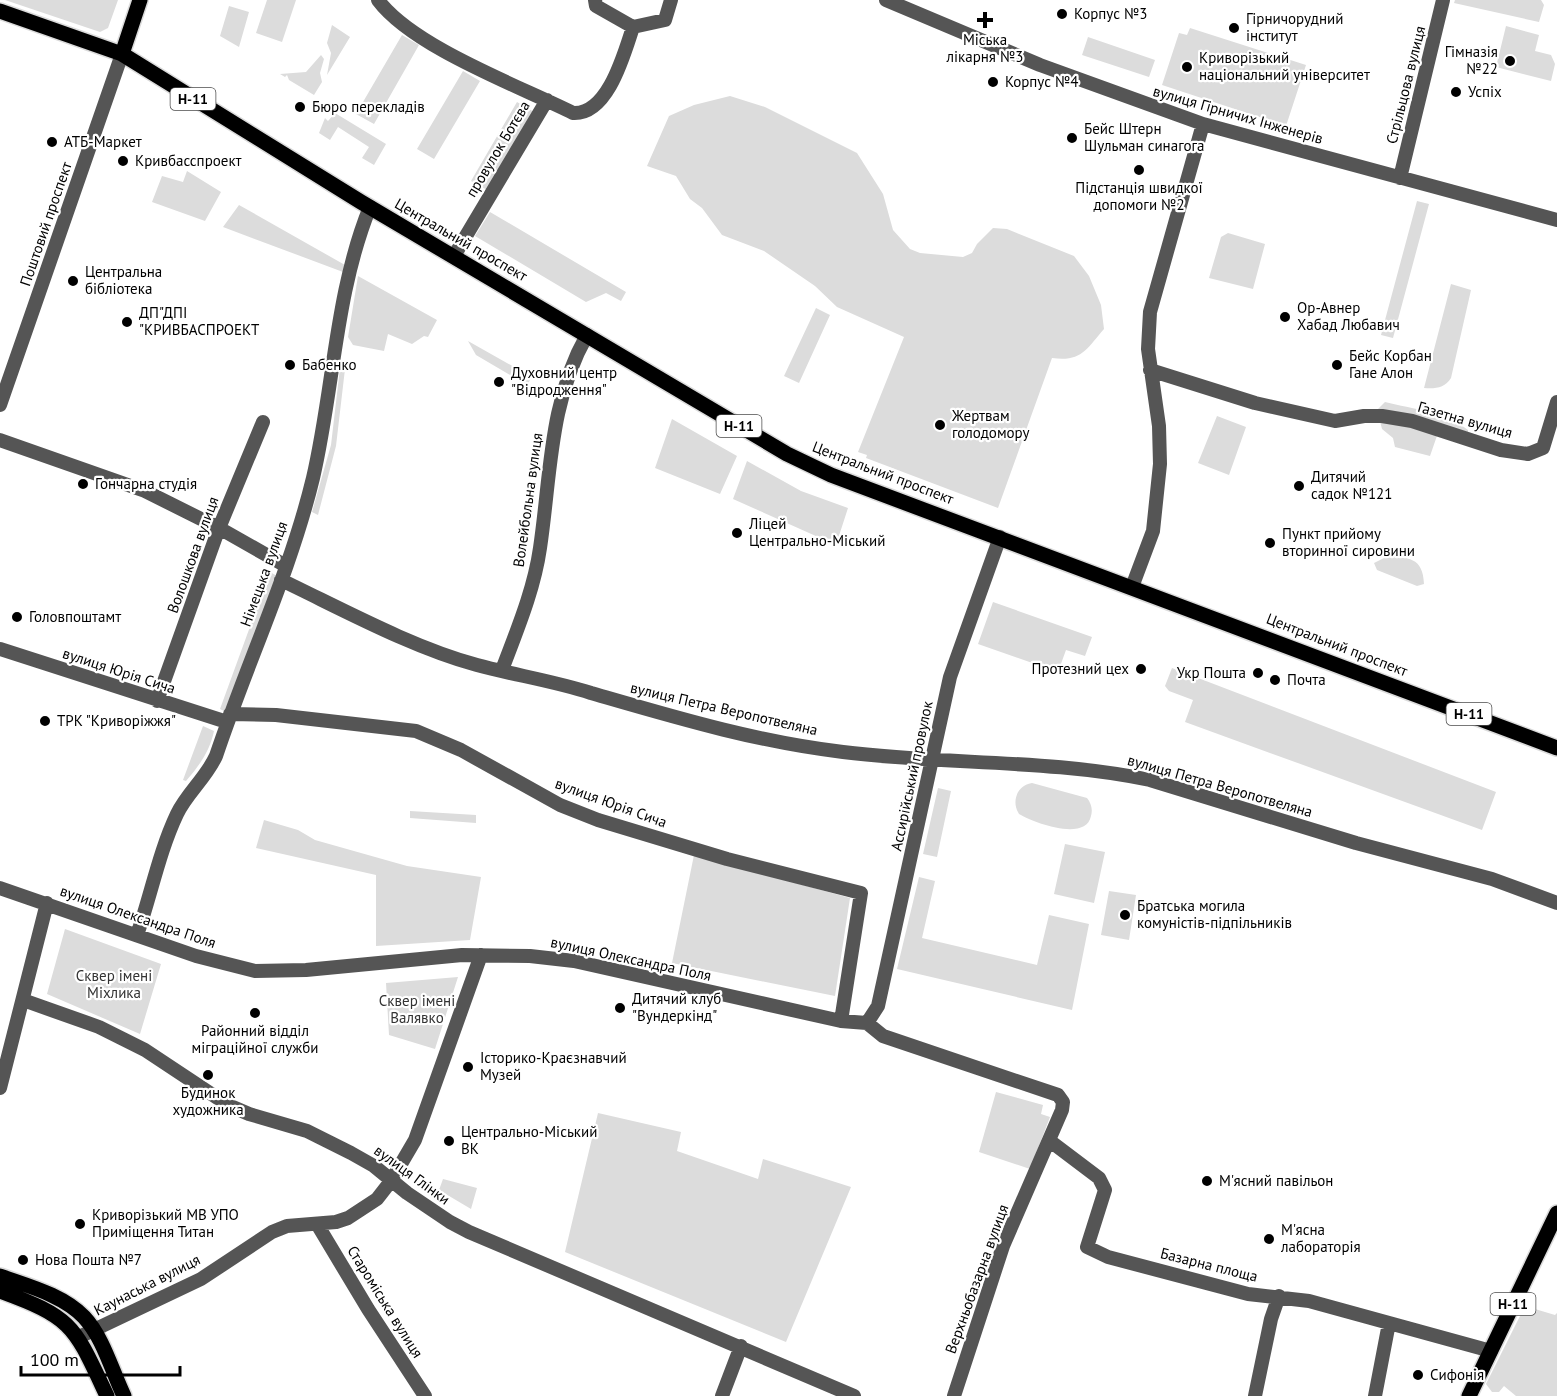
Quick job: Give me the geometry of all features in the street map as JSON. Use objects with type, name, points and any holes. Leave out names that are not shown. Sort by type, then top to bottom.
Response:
[{"type":"main road","points":[[122,54],[140,0]]},
{"type":"main road","name":"Н-11","points":[[0,11],[122,54]]},
{"type":"main road","name":"Центральний проспект","points":[[122,54],[370,207],[787,454],[831,475],[1557,748]]},
{"type":"main road","name":"Н-11","points":[[1470,1396],[1557,1213]]},
{"type":"main road","points":[[0,1276],[66,1303],[85,1318],[94,1330],[124,1396]]},
{"type":"main road","points":[[0,1291],[56,1315],[79,1337],[107,1396]]},
{"type":"street","points":[[378,0],[403,26],[493,75],[547,100]]},
{"type":"street","points":[[595,0],[596,6],[633,27],[665,20],[671,0]]},
{"type":"street","name":"вулиця Гірничих Інженерів","points":[[886,0],[1040,65],[1203,124],[1557,220]]},
{"type":"street","name":"Стрільцова вулиця","points":[[1400,178],[1443,0]]},
{"type":"street","name":"провулок Ботєва","points":[[454,256],[547,100],[573,113],[584,114],[591,109],[615,80],[633,27]]},
{"type":"street","name":"Поштовий проспект","points":[[0,405],[122,54]]},
{"type":"street","points":[[1132,587],[1153,531],[1160,464],[1159,426],[1150,370],[1148,332],[1150,312],[1203,124]]},
{"type":"street","name":"Німецька вулиця","points":[[137,935],[172,826],[181,807],[210,769],[286,566],[313,479],[351,264],[370,207]]},
{"type":"street","name":"Волейбольна вулиця","points":[[502,670],[533,581],[540,548],[551,444],[562,390],[570,367],[587,335]]},
{"type":"street","name":"Газетна вулиця","points":[[1150,370],[1255,403],[1310,416],[1344,422],[1364,416],[1412,421],[1501,450],[1528,454],[1543,447],[1557,402]]},
{"type":"street","name":"Волошкова вулиця","points":[[157,701],[219,528],[263,422]]},
{"type":"street","points":[[0,440],[145,491],[219,528],[286,566]]},
{"type":"street","name":"Ассирійський провулок","points":[[867,1023],[878,1006],[934,761],[950,676],[1000,537]]},
{"type":"street","name":"вулиця Петра Веропотвеляна","points":[[281,580],[395,633],[476,665],[574,688],[676,718],[795,746],[934,761],[1082,769],[1150,780],[1356,843],[1492,879],[1557,903]]},
{"type":"street","name":"вулиця Юрія Сича","points":[[0,649],[157,701],[229,718],[276,715],[416,731],[461,750],[560,805],[598,819],[727,860],[861,893],[842,1021]]},
{"type":"street","name":"вулиця Олександра Поля","points":[[0,888],[217,962],[274,973],[440,956],[481,955],[574,961],[842,1021],[867,1023],[883,1036],[1058,1095],[1063,1106],[1050,1141]]},
{"type":"street","points":[[0,1088],[48,903]]},
{"type":"street","name":"Каунаська вулиця","points":[[79,1337],[201,1279],[272,1232],[287,1226],[317,1224],[348,1218],[378,1199],[415,1140],[481,955]]},
{"type":"street","name":"вулиця Глінки","points":[[23,1000],[108,1032],[145,1050],[228,1104],[325,1139],[374,1166],[391,1181],[450,1222],[469,1232],[854,1396]]},
{"type":"street","name":"Базарна площа","points":[[1050,1141],[1105,1185],[1106,1190],[1087,1247],[1108,1257],[1248,1294],[1279,1296],[1491,1351]]},
{"type":"street","name":"Верхньобазарна вулиця","points":[[954,1396],[1003,1246],[1050,1141]]},
{"type":"street","name":"Староміська вулиця","points":[[317,1224],[368,1309],[425,1396]]},
{"type":"street","points":[[1255,1396],[1271,1319],[1279,1296]]},
{"type":"street","points":[[1375,1396],[1389,1323]]},
{"type":"street","points":[[722,1396],[741,1346]]},
{"type":"green space","points":[[5,0],[118,0],[108,28],[100,32]]},
{"type":"green space","points":[[267,0],[296,0],[282,42],[256,33]]},
{"type":"green space","points":[[1455,0],[1541,0],[1544,5],[1539,22],[1454,3]]},
{"type":"green space","points":[[229,6],[249,12],[239,47],[220,36]]},
{"type":"green space","points":[[332,25],[350,37],[327,75],[331,53],[327,43]]},
{"type":"green space","points":[[1506,26],[1539,35],[1535,51],[1551,55],[1555,64],[1551,81],[1496,67]]},
{"type":"green space","points":[[1190,28],[1306,65],[1286,126],[1162,85],[1179,33],[1187,35]]},
{"type":"green space","points":[[402,35],[419,45],[374,124],[356,114]]},
{"type":"green space","points":[[1088,37],[1155,60],[1149,77],[1082,55]]},
{"type":"green space","points":[[321,55],[324,59],[320,73],[322,82],[314,95],[289,80],[287,75],[285,77],[280,74],[306,72]]},
{"type":"green space","points":[[463,71],[480,81],[434,159],[417,149]]},
{"type":"green space","points":[[730,96],[765,107],[857,153],[883,194],[893,230],[910,249],[920,253],[963,257],[972,253],[977,244],[993,228],[1007,229],[1074,256],[1089,276],[1101,305],[1104,329],[1082,353],[1070,358],[1052,358],[998,508],[866,458],[867,455],[858,452],[904,337],[837,307],[815,286],[764,251],[722,235],[702,208],[690,199],[676,176],[647,166],[669,116],[694,105]]},
{"type":"green space","points":[[517,102],[534,112],[489,191],[471,181]]},
{"type":"green space","points":[[335,113],[386,144],[374,165],[362,158],[369,147],[338,127],[330,140],[319,133],[325,118],[328,121]]},
{"type":"green space","points":[[187,171],[221,192],[205,221],[152,202],[162,176],[183,182]]},
{"type":"green space","points":[[1417,201],[1429,204],[1393,338],[1381,335]]},
{"type":"green space","points":[[239,205],[345,265],[343,272],[223,227]]},
{"type":"green space","points":[[490,212],[626,292],[621,301],[606,293],[586,302],[475,236]]},
{"type":"green space","points":[[1228,233],[1265,244],[1253,289],[1209,278],[1221,237]]},
{"type":"green space","points":[[358,276],[437,320],[428,337],[424,336],[412,344],[388,334],[384,351],[353,345],[348,337]]},
{"type":"green space","points":[[1451,284],[1471,290],[1451,378],[1439,387],[1424,388]]},
{"type":"green space","points":[[816,308],[830,315],[799,383],[784,376]]},
{"type":"green space","points":[[468,341],[532,377],[527,385],[476,355]]},
{"type":"green space","points":[[340,368],[345,369],[336,446],[318,515],[312,512],[331,445]]},
{"type":"green space","points":[[1385,402],[1449,419],[1468,430],[1468,434],[1439,430],[1430,456],[1395,447],[1393,438],[1382,429],[1377,410]]},
{"type":"green space","points":[[1217,416],[1246,427],[1229,475],[1198,463]]},
{"type":"green space","points":[[672,419],[737,456],[720,494],[655,468]]},
{"type":"green space","points":[[747,461],[801,491],[848,508],[836,545],[733,499]]},
{"type":"green space","points":[[1386,557],[1413,560],[1421,568],[1424,584],[1417,586],[1377,570],[1374,563]]},
{"type":"green space","points":[[270,572],[277,576],[226,712],[220,709]]},
{"type":"green space","points":[[993,602],[1092,637],[1085,656],[1066,650],[1058,672],[978,644]]},
{"type":"green space","points":[[1172,668],[1496,792],[1482,830],[1185,722],[1193,700],[1169,691],[1165,686]]},
{"type":"green space","points":[[203,726],[214,731],[210,745],[195,770],[186,781],[183,780]]},
{"type":"green space","points":[[1032,783],[1087,798],[1092,811],[1087,824],[1080,828],[1059,828],[1036,822],[1019,814],[1016,804],[1017,795],[1023,787]]},
{"type":"green space","points":[[938,788],[951,791],[937,857],[923,854]]},
{"type":"green space","points":[[410,811],[476,815],[476,823],[410,818]]},
{"type":"green space","points":[[264,820],[298,830],[315,840],[407,866],[481,877],[470,940],[376,946],[376,875],[256,848]]},
{"type":"green space","points":[[1065,844],[1105,852],[1094,903],[1054,894]]},
{"type":"green space","points":[[694,855],[850,898],[835,996],[672,963]]},
{"type":"green space","points":[[919,877],[935,881],[922,938],[1037,965],[1049,915],[1089,924],[1072,1010],[897,969]]},
{"type":"green space","points":[[1109,891],[1136,895],[1129,940],[1101,935]]},
{"type":"green space","name":"Сквер імені Міхлика","points":[[65,929],[161,964],[140,1034],[47,994]]},
{"type":"green space","name":"Сквер імені Валявкo","points":[[458,977],[435,1049],[389,1035],[386,983]]},
{"type":"green space","points":[[996,1092],[1043,1105],[1041,1114],[1050,1117],[1030,1169],[979,1152]]},
{"type":"green space","points":[[598,1113],[681,1132],[677,1151],[758,1179],[763,1159],[851,1187],[786,1342],[565,1252]]},
{"type":"green space","points":[[443,1179],[477,1188],[471,1209],[439,1190]]},
{"type":"green space","points":[[1525,1306],[1555,1315],[1557,1313],[1557,1396],[1516,1396],[1504,1386],[1499,1392],[1492,1392],[1486,1384]]},
{"type":"tram line","points":[[0,1281],[53,1301],[79,1321],[96,1347],[118,1396]]},
{"type":"place","name":"Корпус №3","points":[[1062,14]]},
{"type":"place","name":"Міська лікарня №3","points":[[985,20]]},
{"type":"place","name":"Гірничорудний інститут","points":[[1234,28]]},
{"type":"place","name":"Гімназія №22","points":[[1510,61]]},
{"type":"place","name":"Криворізький національний університет","points":[[1187,67]]},
{"type":"place","name":"Корпус №4","points":[[993,82]]},
{"type":"place","name":"Успіх","points":[[1456,92]]},
{"type":"place","name":"Бюро перекладів","points":[[300,107]]},
{"type":"place","name":"Бейс Штерн Шульман синагога","points":[[1072,138]]},
{"type":"place","name":"АТБ-Маркет","points":[[52,142]]},
{"type":"place","name":"Кривбасспроект","points":[[123,161]]},
{"type":"place","name":"Підстанція швидкої допомоги №2","points":[[1139,170]]},
{"type":"place","name":"Центральна бібліотека","points":[[73,281]]},
{"type":"place","name":"Ор-Авнер Хабад Любавич","points":[[1285,317]]},
{"type":"place","name":"ДП\"ДПІ \"КРИВБАСПРОЕКТ","points":[[127,322]]},
{"type":"place","name":"Бабенко","points":[[290,365]]},
{"type":"place","name":"Бейс Корбан Гане Алон","points":[[1337,365]]},
{"type":"place","name":"Духовний центр \"Відродження\"","points":[[499,382]]},
{"type":"place","name":"Жертвам голодомору","points":[[940,425]]},
{"type":"place","name":"Гончарна студія","points":[[83,484]]},
{"type":"place","name":"Дитячий садок №121","points":[[1299,486]]},
{"type":"place","name":"Ліцей Центрально-Міський","points":[[737,533]]},
{"type":"place","name":"Пункт прийому вторинної сировини","points":[[1270,543]]},
{"type":"place","name":"Головпоштамт","points":[[17,617]]},
{"type":"place","name":"Протезний цех","points":[[1141,669]]},
{"type":"place","name":"Укр Пошта","points":[[1258,673]]},
{"type":"place","name":"Почта","points":[[1275,680]]},
{"type":"place","name":"ТРК \"Криворіжжя\"","points":[[45,721]]},
{"type":"place","name":"Братська могила комуністів-підпільників","points":[[1125,915]]},
{"type":"place","name":"Дитячий клуб \"Вундеркінд\"","points":[[620,1008]]},
{"type":"place","name":"Районний вiддiл мiграцiйної служби","points":[[255,1013]]},
{"type":"place","name":"Історико-Краєзнавчий Музей","points":[[468,1067]]},
{"type":"place","name":"Будинок художника","points":[[208,1075]]},
{"type":"place","name":"Центрально-Міський ВК","points":[[449,1141]]},
{"type":"place","name":"М'ясний павільон","points":[[1207,1181]]},
{"type":"place","name":"Криворізький МВ УПО Приміщення Титан","points":[[80,1224]]},
{"type":"place","name":"М'ясна лабораторія","points":[[1269,1239]]},
{"type":"place","name":"Нова Пошта №7","points":[[23,1260]]},
{"type":"place","name":"Сифонія","points":[[1418,1375]]}]
